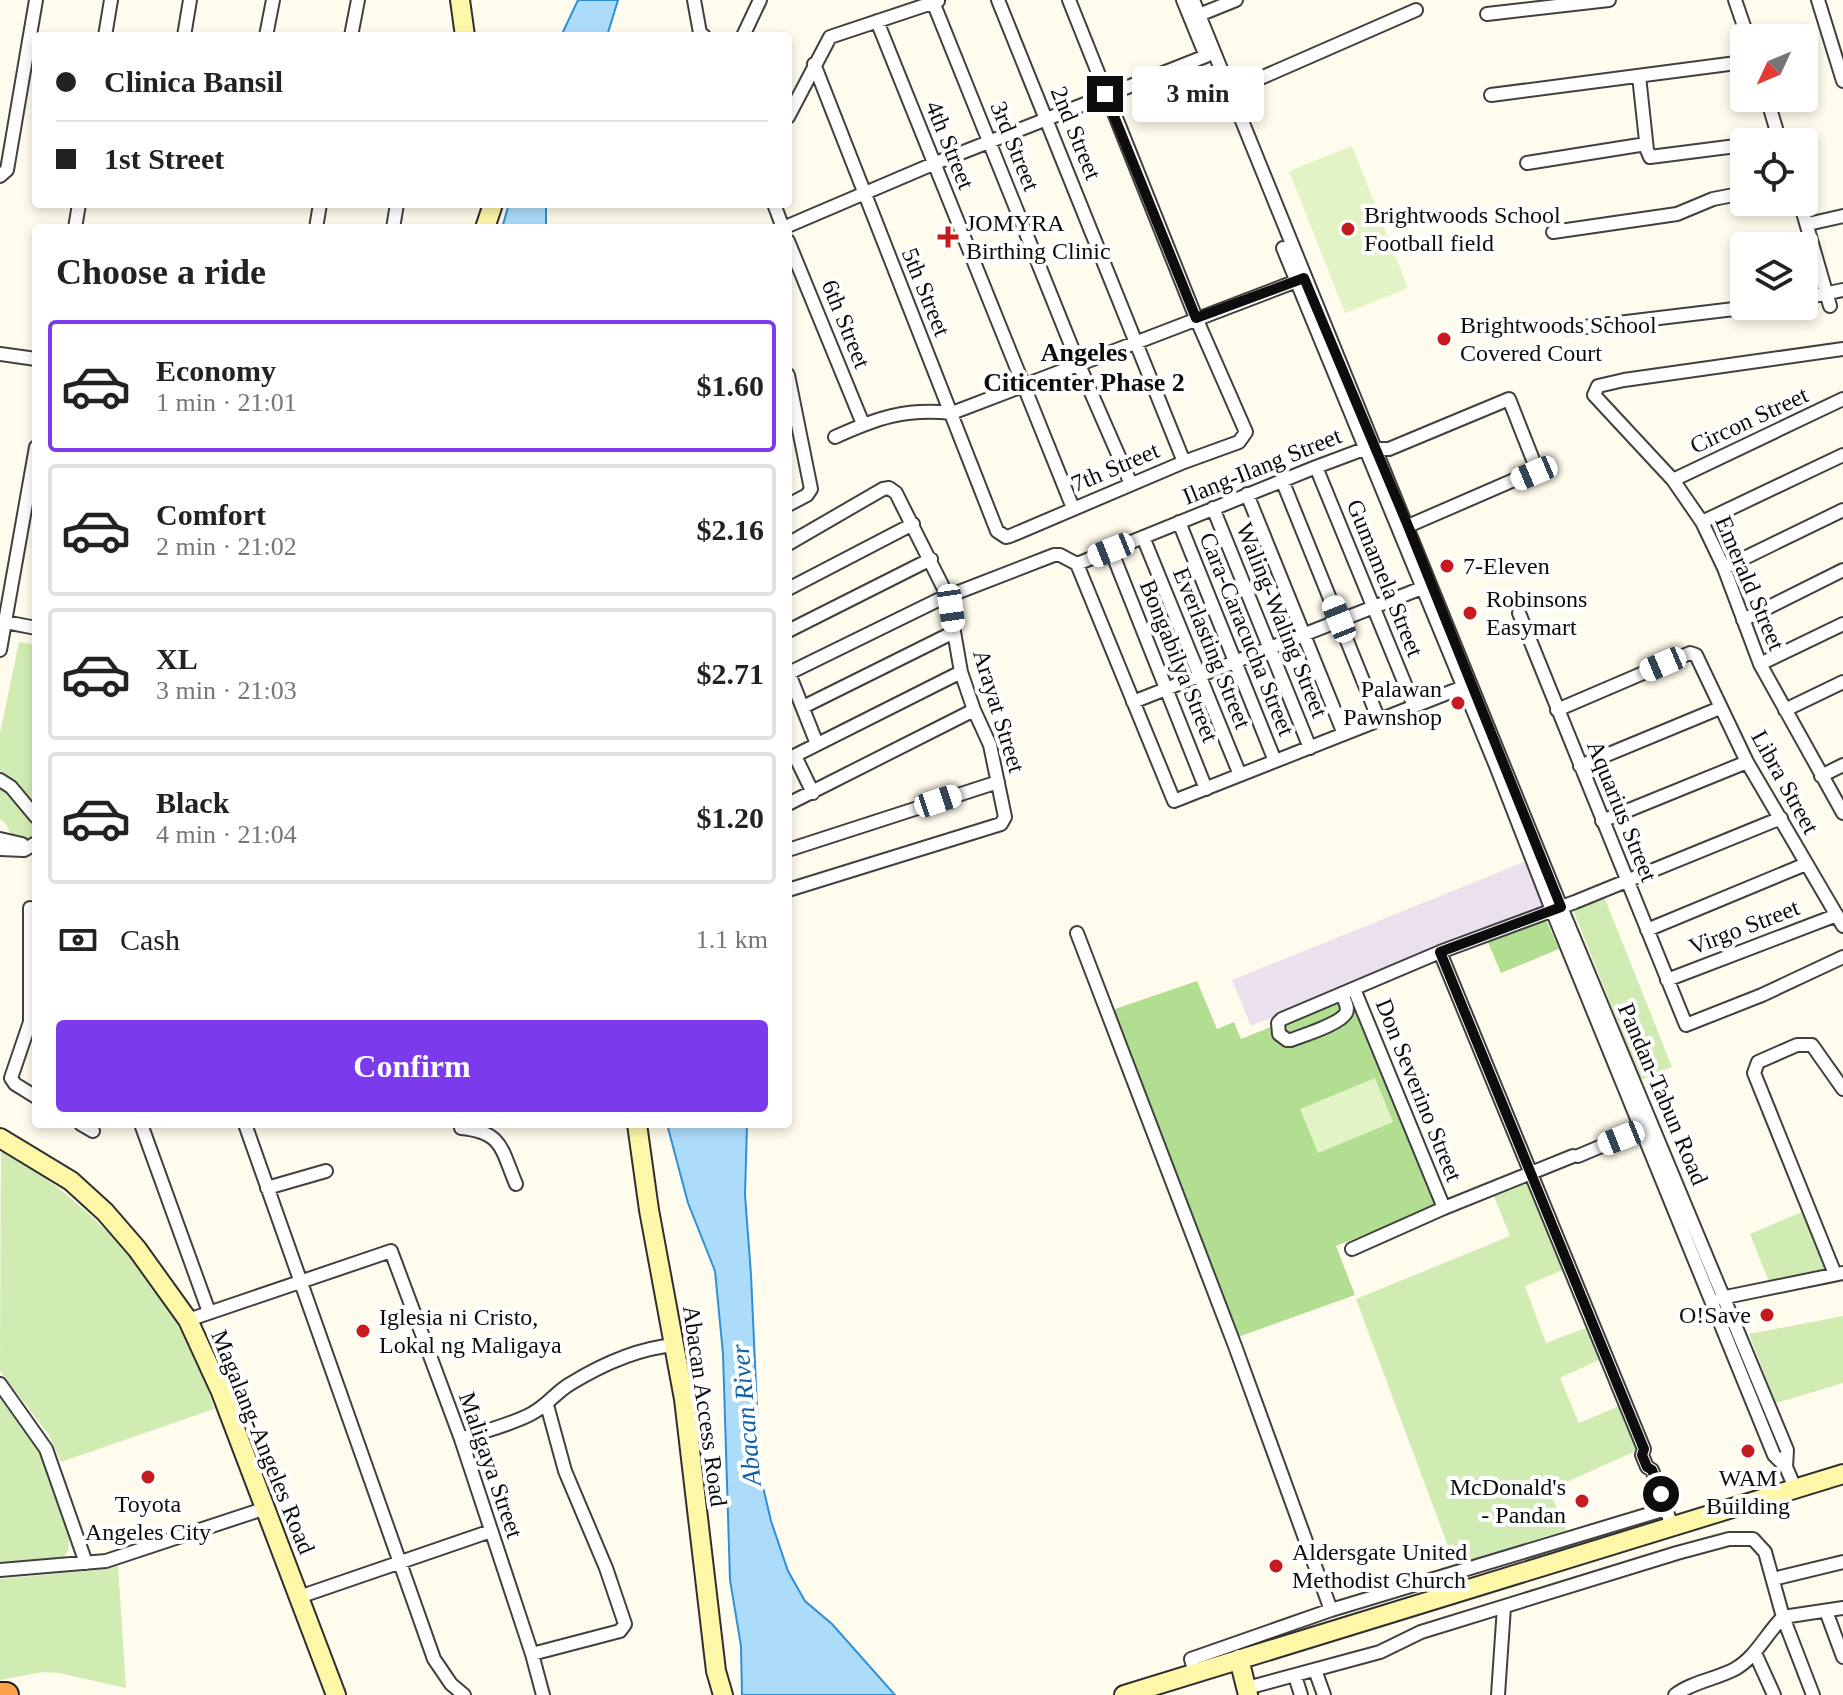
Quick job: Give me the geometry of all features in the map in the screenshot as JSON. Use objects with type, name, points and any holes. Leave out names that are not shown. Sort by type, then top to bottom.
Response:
[{"type":"main road","points":[[460,0],[464,32]]},
{"type":"main road","name":"Abacan Access Road","points":[[638,1128],[649,1210],[684,1399],[716,1671],[723,1695]]},
{"type":"main road","name":"Magalang-Angeles Road","points":[[0,1138],[71,1181],[105,1212],[137,1249],[188,1320],[221,1392],[336,1695]]},
{"type":"main road","points":[[1124,1695],[1239,1659],[1488,1573],[1627,1530],[1843,1474]]},
{"type":"main road","points":[[1239,1659],[1247,1692]]},
{"type":"street","points":[[34,32],[36,0]]},
{"type":"street","points":[[106,32],[111,0]]},
{"type":"street","points":[[185,32],[190,0]]},
{"type":"street","points":[[267,32],[273,0]]},
{"type":"street","points":[[352,32],[358,0]]},
{"type":"street","points":[[694,0],[700,32]]},
{"type":"street","points":[[745,32],[760,0]]},
{"type":"street","name":"2nd Street","points":[[998,0],[1184,462]]},
{"type":"street","points":[[1069,0],[1196,318]]},
{"type":"street","name":"Pandan-Tabun Road","points":[[1183,0],[1195,17],[1557,909],[1719,1299]]},
{"type":"street","name":"Pandan-Tabun Road","points":[[1193,0],[1206,56],[1226,93]]},
{"type":"street","points":[[1195,17],[1236,0]]},
{"type":"street","points":[[1487,14],[1609,0]]},
{"type":"street","points":[[1735,0],[1743,24]]},
{"type":"street","points":[[1818,0],[1843,81]]},
{"type":"street","points":[[792,109],[830,37],[937,1]]},
{"type":"street","name":"3rd Street","points":[[937,1],[989,141],[1079,365],[1131,484]]},
{"type":"street","points":[[1226,93],[1416,10]]},
{"type":"street","name":"4th Street","points":[[877,21],[1073,508]]},
{"type":"street","points":[[0,176],[7,170],[30,83],[32,55]]},
{"type":"street","points":[[792,224],[989,141],[1206,56]]},
{"type":"street","name":"5th Street","points":[[814,64],[862,193],[997,531],[1002,535]]},
{"type":"street","points":[[1491,95],[1730,64]]},
{"type":"street","points":[[1639,76],[1648,154],[1654,157],[1730,147]]},
{"type":"street","points":[[1527,163],[1646,144]]},
{"type":"street","points":[[1553,232],[1677,214],[1713,199],[1730,196]]},
{"type":"street","points":[[1805,216],[1828,300]]},
{"type":"street","points":[[1808,224],[1843,216]]},
{"type":"street","name":"6th Street","points":[[792,251],[863,424]]},
{"type":"street","points":[[835,437],[863,424],[909,411],[952,413],[1300,279]]},
{"type":"street","points":[[1818,299],[1828,300],[1843,290]]},
{"type":"street","points":[[1568,329],[1730,309]]},
{"type":"street","name":"7th Street","points":[[1002,535],[1010,536],[1239,442],[1244,436],[1244,428],[1196,318]]},
{"type":"street","name":"Emerald Street","points":[[1843,349],[1624,380],[1598,386],[1594,395],[1673,480],[1702,522],[1724,568],[1760,664],[1843,813]]},
{"type":"street","points":[[0,354],[32,358]]},
{"type":"street","points":[[792,395],[811,489],[807,495],[792,503]]},
{"type":"street","name":"Ilang-Ilang Street","points":[[1077,564],[1316,467],[1369,448],[1389,449],[1509,399],[1537,470],[1403,528]]},
{"type":"street","name":"Circon Street","points":[[1673,480],[1843,399]]},
{"type":"street","points":[[1702,522],[1843,455]]},
{"type":"street","name":"Gumamela Street","points":[[1316,467],[1414,706]]},
{"type":"street","points":[[0,650],[32,468]]},
{"type":"street","points":[[1282,480],[1379,720]]},
{"type":"street","name":"Arayat Street","points":[[792,542],[883,489],[889,488],[896,493],[948,597],[961,672],[990,745],[1005,817],[1001,824],[792,889]]},
{"type":"street","points":[[1247,494],[1344,734]]},
{"type":"street","name":"Waling-Waling Street","points":[[1213,508],[1310,748]]},
{"type":"street","points":[[1724,568],[1843,510]]},
{"type":"street","name":"Cara-Caracucha Street","points":[[1179,522],[1275,761]]},
{"type":"street","points":[[792,587],[913,524]]},
{"type":"street","name":"Everlasting Street","points":[[1143,537],[1240,775]]},
{"type":"street","name":"Bongabilya Street","points":[[1111,550],[1206,789]]},
{"type":"street","points":[[792,670],[948,597],[1060,555],[1077,564],[1174,801],[1467,685]]},
{"type":"street","points":[[792,629],[931,559]]},
{"type":"street","points":[[1743,620],[1843,570]]},
{"type":"street","points":[[1133,702],[1426,587]]},
{"type":"street","name":"Aquarius Street","points":[[1519,613],[1686,1025],[1762,995],[1843,957]]},
{"type":"street","points":[[3,621],[32,627]]},
{"type":"street","points":[[1760,664],[1843,624]]},
{"type":"street","points":[[803,707],[954,632]]},
{"type":"street","name":"Libra Street","points":[[1557,710],[1690,653],[1696,655],[1747,762],[1840,921]]},
{"type":"street","points":[[813,793],[792,758],[961,672]]},
{"type":"street","points":[[792,681],[817,744]]},
{"type":"street","points":[[1785,710],[1843,682]]},
{"type":"street","points":[[1580,766],[1720,708]]},
{"type":"street","points":[[792,802],[974,710]]},
{"type":"street","points":[[1602,821],[1747,762]]},
{"type":"street","points":[[1821,776],[1843,765]]},
{"type":"street","points":[[0,780],[11,787],[32,812]]},
{"type":"street","points":[[792,849],[998,782]]},
{"type":"street","points":[[1348,991],[1347,1009],[1342,1017],[1291,1040],[1279,1034],[1278,1023],[1282,1019],[1348,991],[1440,952],[1557,909],[1781,818]]},
{"type":"street","points":[[0,833],[0,840],[32,844]]},
{"type":"street","points":[[0,849],[24,850],[32,846]]},
{"type":"street","points":[[1647,930],[1806,864]]},
{"type":"street","points":[[30,908],[32,925]]},
{"type":"street","name":"Pandan-Tabun Road","points":[[1557,909],[1642,1129],[1787,1450],[1786,1467],[1795,1488]]},
{"type":"street","name":"Virgo Street","points":[[1667,980],[1840,921]]},
{"type":"street","points":[[1077,933],[1240,1360],[1331,1610]]},
{"type":"street","points":[[1440,952],[1644,1449],[1642,1455],[1647,1467],[1652,1470],[1669,1518]]},
{"type":"street","name":"Don Severino Street","points":[[1348,991],[1444,1208]]},
{"type":"street","points":[[32,1026],[11,1078],[32,1095]]},
{"type":"street","points":[[1719,1299],[1839,1273],[1758,1090],[1754,1073],[1758,1062],[1797,1045],[1812,1045],[1843,1089]]},
{"type":"street","points":[[142,1128],[209,1312]]},
{"type":"street","points":[[246,1128],[434,1659],[451,1684],[464,1695]]},
{"type":"street","points":[[461,1128],[479,1130],[494,1137],[516,1184]]},
{"type":"street","points":[[1352,1249],[1444,1208],[1642,1129]]},
{"type":"street","points":[[267,1188],[326,1171]]},
{"type":"street","name":"Maligaya Street","points":[[300,1281],[391,1251],[461,1439],[543,1695]]},
{"type":"street","points":[[188,1320],[300,1281]]},
{"type":"street","points":[[461,1439],[530,1415],[547,1405],[568,1385],[593,1372],[646,1349],[675,1345]]},
{"type":"street","points":[[0,1384],[46,1449],[86,1563]]},
{"type":"street","points":[[532,1654],[625,1628],[606,1568],[565,1471],[547,1405]]},
{"type":"street","points":[[0,1570],[106,1561],[266,1508]]},
{"type":"street","points":[[299,1597],[491,1531]]},
{"type":"street","points":[[1247,1692],[1380,1652],[1421,1632],[1677,1553],[1747,1537],[1762,1547],[1783,1617],[1813,1695]]},
{"type":"street","points":[[1773,1579],[1843,1562]]},
{"type":"street","points":[[1195,1673],[1191,1659],[1331,1610],[1488,1573]]},
{"type":"street","points":[[1500,1694],[1504,1607]]},
{"type":"street","points":[[1675,1695],[1696,1683],[1734,1669],[1755,1653],[1783,1617],[1843,1608]]},
{"type":"street","points":[[1826,1611],[1843,1657]]},
{"type":"street","points":[[1755,1653],[1774,1695]]},
{"type":"street","points":[[1315,1670],[1324,1695]]},
{"type":"street","points":[[1295,1676],[1301,1695]]},
{"type":"shaded area","points":[[1529,860],[1548,906],[1251,1026],[1232,980]]},
{"type":"green space","name":"Brightwoods School Football field","points":[[1352,146],[1408,288],[1345,313],[1289,171]]},
{"type":"green space","points":[[19,642],[32,644],[32,842],[13,840],[6,824],[0,819],[0,733]]},
{"type":"green space","points":[[1603,894],[1672,1067],[1641,1080],[1572,907]]},
{"type":"green space","points":[[1538,920],[1547,922],[1559,949],[1501,973],[1487,940]]},
{"type":"green space","points":[[1197,981],[1217,1029],[1234,1022],[1241,1039],[1352,994],[1438,1206],[1336,1246],[1355,1295],[1238,1337],[1112,1010]]},
{"type":"green space","points":[[1375,1078],[1393,1122],[1318,1153],[1300,1109]]},
{"type":"green space","points":[[1,1150],[23,1162],[84,1209],[132,1259],[153,1286],[189,1345],[214,1409],[61,1462],[49,1435],[0,1371]]},
{"type":"green space","points":[[1526,1181],[1565,1269],[1525,1286],[1546,1343],[1588,1327],[1601,1359],[1560,1378],[1579,1423],[1619,1406],[1638,1450],[1549,1490],[1566,1530],[1455,1565],[1356,1299],[1510,1236],[1493,1194]]},
{"type":"green space","points":[[1804,1211],[1824,1268],[1769,1282],[1750,1234]]},
{"type":"green space","points":[[1843,1316],[1843,1383],[1776,1403],[1749,1334]]},
{"type":"green space","points":[[0,1393],[33,1441],[48,1470],[69,1539],[64,1557],[54,1561],[0,1565]]},
{"type":"green space","points":[[118,1566],[126,1688],[59,1673],[43,1672],[0,1680],[0,1579]]},
{"type":"water","points":[[578,0],[618,0],[608,32],[563,32]]},
{"type":"water","points":[[508,208],[546,208],[546,224],[503,224]]},
{"type":"water","name":"Abacan River","points":[[668,1128],[747,1128],[745,1195],[760,1474],[771,1521],[788,1571],[805,1601],[832,1624],[895,1695],[742,1695],[741,1646],[730,1580],[723,1354],[715,1271],[688,1203]]},
{"type":"place","name":"Brightwoods School Football field","points":[[1348,229]]},
{"type":"place","name":"JOMYRA Birthing Clinic","points":[[948,237]]},
{"type":"place","name":"Brightwoods School Covered Court","points":[[1444,339]]},
{"type":"place","name":"7-Eleven","points":[[1447,566]]},
{"type":"place","name":"Robinsons Easymart","points":[[1470,613]]},
{"type":"place","name":"Palawan Pawnshop","points":[[1458,703]]},
{"type":"place","name":"O!Save","points":[[1767,1315]]},
{"type":"place","name":"Iglesia ni Cristo, Lokal ng Maligaya","points":[[363,1331]]},
{"type":"place","name":"WAM Building","points":[[1748,1451]]},
{"type":"place","name":"Toyota Angeles City","points":[[148,1477]]},
{"type":"place","name":"McDonald's - Pandan","points":[[1582,1501]]},
{"type":"place","name":"Aldersgate United Methodist Church","points":[[1276,1566]]},
{"type":"district","name":"Angeles Citicenter Phase 2","points":[[1084,367]]},
{"type":"route","points":[[1105,94],[1196,318],[1304,278],[1511,777],[1561,907],[1440,952],[1644,1449],[1642,1455],[1647,1467],[1652,1470],[1661,1494]]}]
